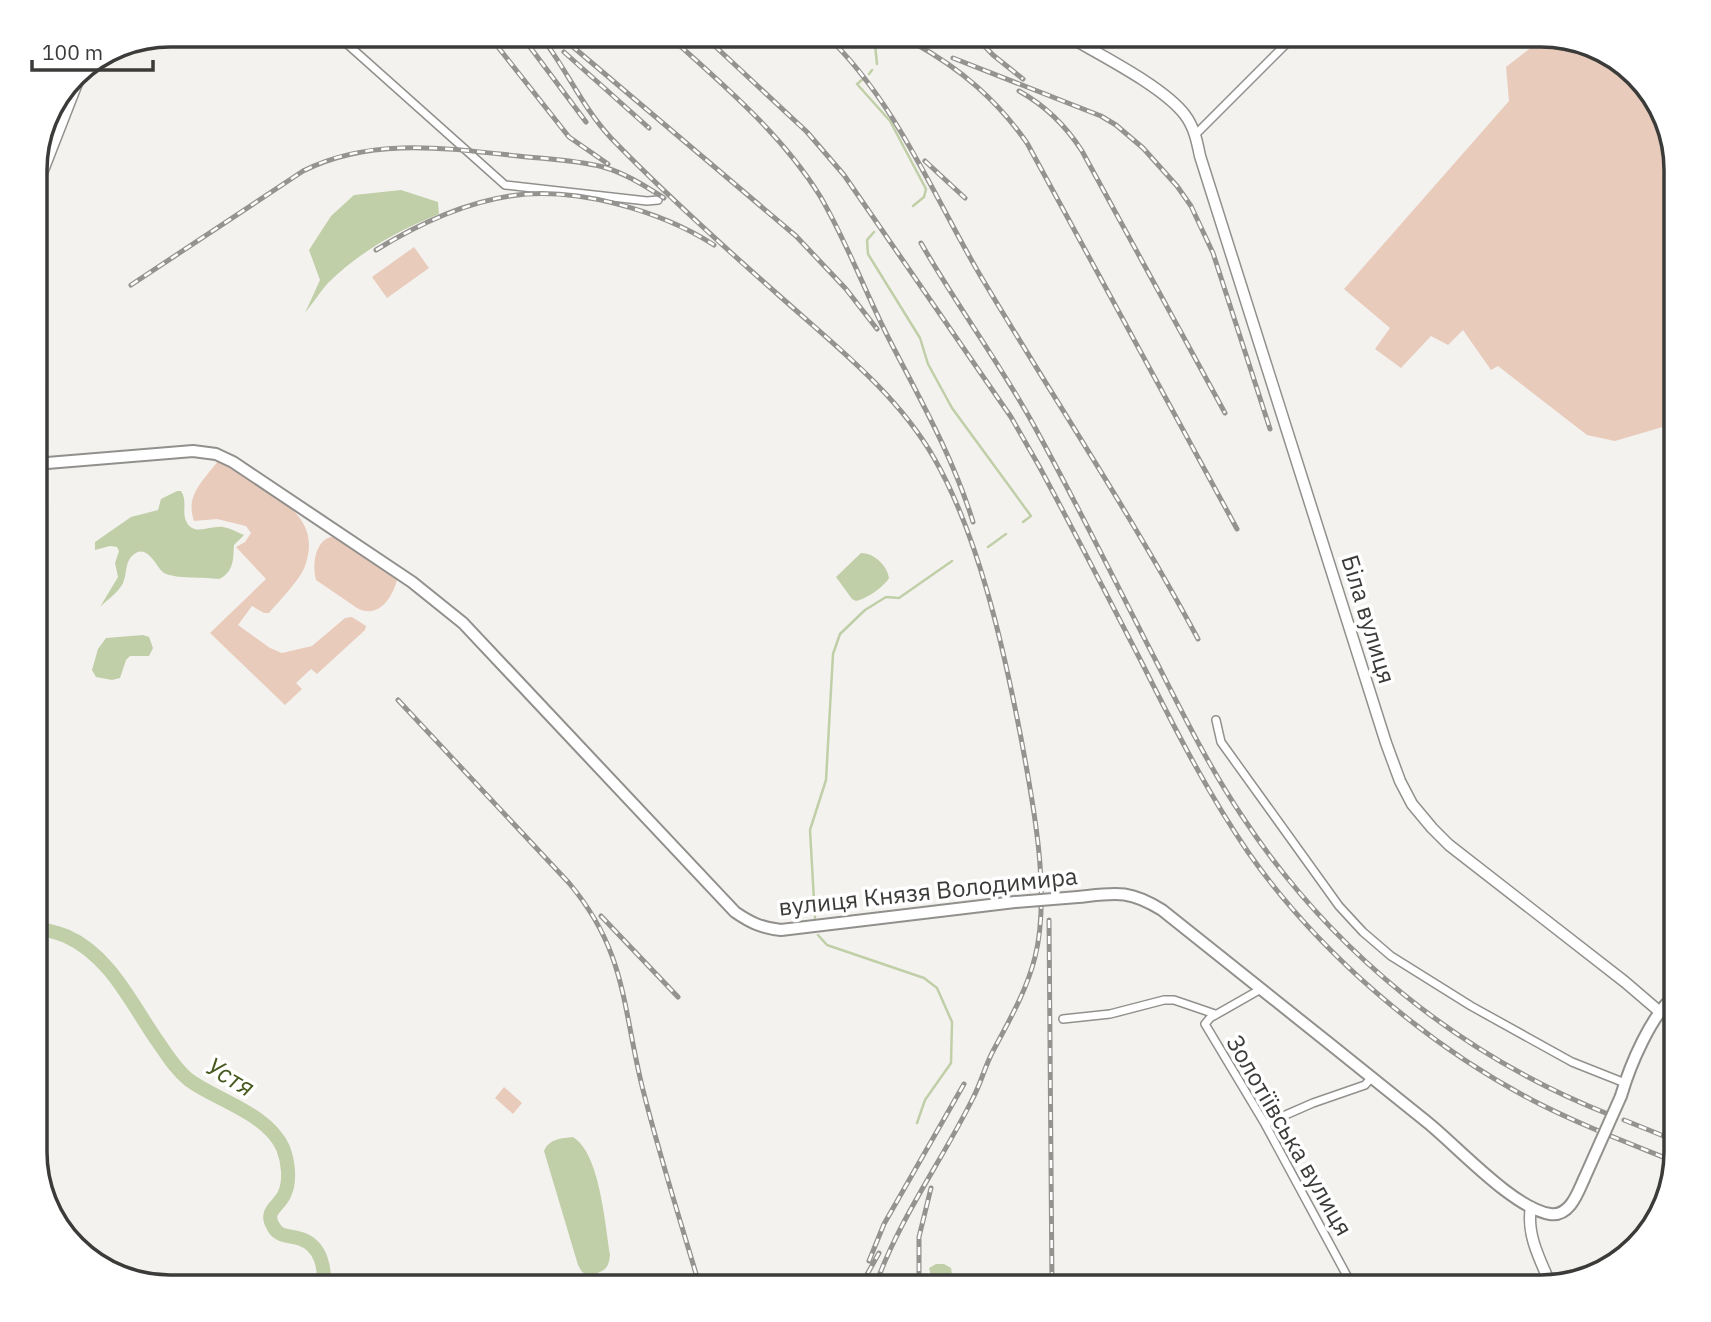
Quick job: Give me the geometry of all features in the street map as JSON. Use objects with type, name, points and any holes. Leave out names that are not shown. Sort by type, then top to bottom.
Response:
[{"type":"main road","name":"вулиця Князя Володимира","points":[[48,463],[193,451],[216,454],[233,462],[412,582],[463,623],[736,912],[764,929],[781,930],[1015,902],[1126,893],[1145,900],[1162,909],[1428,1122],[1511,1195],[1531,1207]]},
{"type":"main road","points":[[1531,1207],[1550,1214],[1565,1209],[1574,1202],[1625,1083],[1664,1008]]},
{"type":"street","points":[[350,47],[505,185],[658,200]]},
{"type":"street","name":"Біла вулиця","points":[[1086,47],[1166,96],[1185,115],[1196,134],[1200,156],[1400,781],[1412,804],[1449,845],[1660,1012]]},
{"type":"street","points":[[1196,134],[1283,47]]},
{"type":"street","points":[[48,158],[72,97]]},
{"type":"street","points":[[1216,720],[1222,742],[1339,906],[1363,932],[1391,956],[1471,1006],[1572,1062],[1625,1083]]},
{"type":"street","name":"Золотіївська вулиця","points":[[1261,989],[1215,1014],[1207,1020],[1206,1027],[1265,1124],[1347,1275]]},
{"type":"street","points":[[1063,1019],[1110,1014],[1164,1000],[1174,1000],[1215,1014]]},
{"type":"street","points":[[1265,1124],[1313,1103],[1365,1085],[1371,1077]]},
{"type":"street","points":[[1531,1207],[1529,1219],[1532,1240],[1547,1275]]},
{"type":"shaded area","points":[[1532,47],[1573,51],[1609,68],[1628,83],[1651,116],[1663,154],[1664,170],[1664,427],[1615,441],[1587,435],[1498,366],[1491,370],[1463,330],[1448,345],[1431,336],[1401,368],[1375,349],[1390,328],[1344,289],[1509,101],[1506,67]]},
{"type":"shaded area","points":[[401,190],[438,202],[439,214],[394,235],[353,261],[328,283],[305,313],[320,280],[309,250],[331,216],[354,195]]},
{"type":"shaded area","points":[[414,247],[429,268],[387,298],[372,277]]},
{"type":"shaded area","points":[[218,461],[239,472],[291,509],[305,527],[308,538],[309,551],[305,566],[289,590],[269,613],[252,606],[238,625],[270,648],[282,653],[312,646],[345,618],[352,617],[366,626],[365,630],[317,674],[311,669],[296,683],[302,689],[285,705],[210,633],[266,579],[236,547],[245,542],[251,533],[246,526],[217,519],[194,521],[194,496],[201,482]]},
{"type":"shaded area","points":[[181,491],[183,495],[185,519],[190,527],[223,527],[244,535],[234,545],[233,561],[228,573],[219,579],[175,576],[164,573],[146,553],[137,553],[129,560],[121,586],[100,607],[118,577],[115,563],[119,551],[117,547],[110,546],[95,550],[95,542],[131,517],[158,510],[161,499]]},
{"type":"shaded area","points":[[331,537],[336,537],[397,580],[392,594],[378,609],[365,611],[357,608],[316,580],[314,568],[318,548]]},
{"type":"shaded area","points":[[861,553],[871,555],[879,561],[889,578],[874,592],[856,601],[836,577]]},
{"type":"shaded area","points":[[143,635],[149,637],[153,648],[149,656],[130,656],[120,678],[112,680],[96,677],[92,670],[98,649],[106,638]]},
{"type":"shaded area","points":[[504,1087],[522,1103],[513,1114],[495,1098]]},
{"type":"shaded area","points":[[573,1137],[582,1145],[600,1191],[610,1254],[605,1269],[592,1275],[582,1272],[578,1265],[544,1151],[552,1142]]},
{"type":"shaded area","points":[[944,1264],[951,1268],[952,1275],[931,1275],[929,1268]]},
{"type":"waterway","points":[[875,47],[877,64]]},
{"type":"waterway","points":[[869,74],[872,70]]},
{"type":"waterway","points":[[863,79],[857,84],[890,121],[926,189],[924,197],[913,206]]},
{"type":"waterway","points":[[874,232],[867,240],[868,254],[920,338],[928,364],[952,408],[1031,516],[1023,522]]},
{"type":"waterway","points":[[988,547],[1006,534]]},
{"type":"waterway","points":[[815,918],[810,830],[826,780],[833,654],[840,634],[865,610],[886,597],[899,598],[952,561]]},
{"type":"waterway","name":"Устя","points":[[48,931],[81,944],[107,967],[184,1076],[254,1117],[276,1136],[285,1153],[288,1177],[284,1195],[271,1212],[271,1221],[278,1233],[301,1239],[313,1246],[323,1265],[324,1275]]},
{"type":"waterway","points":[[818,935],[827,945],[924,978],[937,988],[952,1022],[951,1063],[925,1100],[917,1123]]},
{"type":"railway","points":[[498,47],[569,137],[608,164]]},
{"type":"railway","points":[[530,47],[586,122]]},
{"type":"railway","points":[[548,47],[591,113],[611,138],[695,220],[845,354],[903,413],[934,458],[950,489],[977,558],[998,631],[1035,819],[1041,877],[1039,932],[1035,957],[1017,1005],[990,1057],[976,1092],[896,1238],[880,1275]]},
{"type":"railway","points":[[573,47],[796,236],[846,289],[877,329]]},
{"type":"railway","points":[[681,47],[769,130],[820,196],[946,451],[973,522]]},
{"type":"railway","points":[[716,47],[807,132],[844,175],[1011,417],[1205,783],[1248,852],[1276,889],[1340,959],[1413,1023],[1452,1051],[1532,1100],[1664,1157]]},
{"type":"railway","points":[[838,47],[873,89],[893,119],[980,275],[1119,501],[1198,639]]},
{"type":"railway","points":[[920,47],[977,87],[1027,143],[1237,529]]},
{"type":"railway","points":[[985,47],[1023,79]]},
{"type":"railway","points":[[564,52],[649,128]]},
{"type":"railway","points":[[953,58],[1101,116],[1143,148],[1177,186],[1191,206],[1213,253],[1270,429]]},
{"type":"railway","points":[[1019,91],[1055,117],[1082,151],[1225,413]]},
{"type":"railway","points":[[131,285],[303,171],[328,160],[355,153],[381,149],[436,148],[582,163],[619,173],[664,198]]},
{"type":"railway","points":[[925,161],[965,198]]},
{"type":"railway","points":[[376,250],[423,224],[475,204],[510,196],[535,194],[588,198],[643,211],[692,232],[714,245]]},
{"type":"railway","points":[[921,243],[1024,409],[1207,759],[1242,816],[1277,865],[1315,911],[1357,954],[1402,993],[1450,1029],[1500,1061],[1553,1090],[1608,1114]]},
{"type":"railway","points":[[398,700],[569,883],[602,932],[619,979],[649,1111],[696,1275]]},
{"type":"railway","points":[[601,916],[678,997]]},
{"type":"railway","points":[[1049,920],[1052,1275]]},
{"type":"railway","points":[[869,1261],[884,1224],[964,1084]]},
{"type":"railway","points":[[1624,1120],[1664,1136]]},
{"type":"railway","points":[[919,1275],[919,1237],[931,1188]]},
{"type":"railway","points":[[867,1275],[879,1253]]}]
